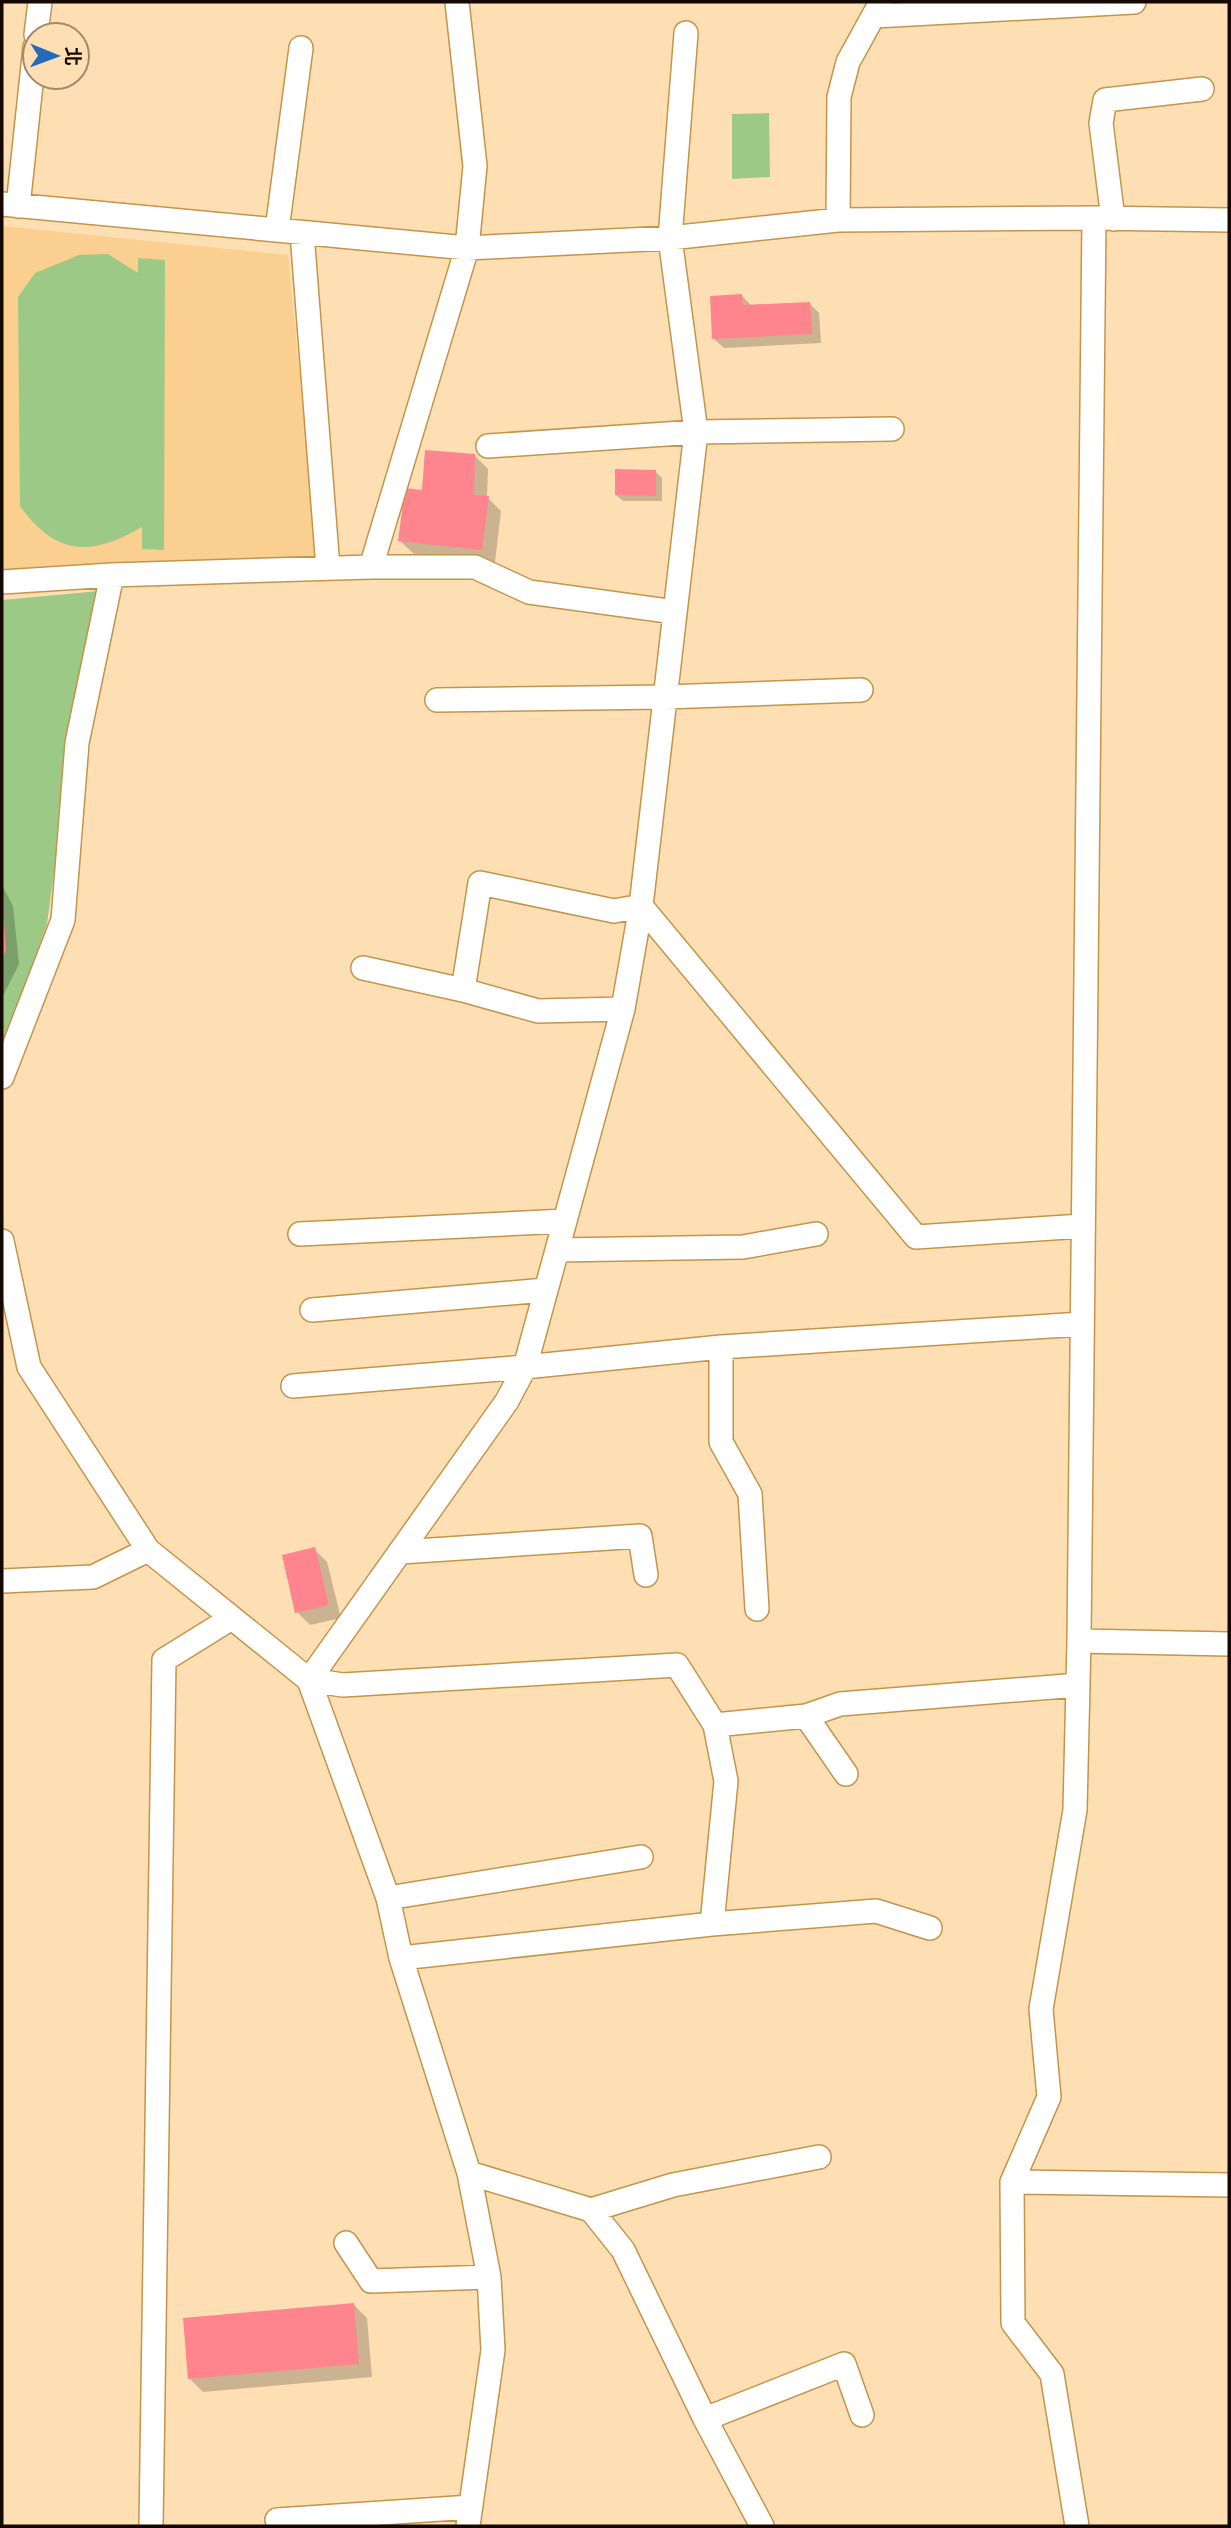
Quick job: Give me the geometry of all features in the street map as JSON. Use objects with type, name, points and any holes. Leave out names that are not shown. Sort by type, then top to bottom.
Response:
[{"type":"street","points":[[38,21],[40,2]]},
{"type":"street","points":[[371,567],[467,248],[475,166],[457,2]]},
{"type":"street","points":[[838,219],[839,97],[848,62],[878,9],[1134,2]]},
{"type":"street","points":[[309,1680],[507,1401],[525,1367],[623,1009],[640,906],[696,432],[670,239],[686,33]]},
{"type":"street","points":[[277,230],[301,48]]},
{"type":"street","points":[[1077,2526],[1052,2374],[1013,2323],[1012,2182],[1049,2097],[1041,2010],[1075,1810],[1082,1226],[1103,218],[1101,123],[1105,100],[1202,89]]},
{"type":"street","points":[[28,91],[10,205],[467,248],[670,239],[838,219],[1229,220]]},
{"type":"street","points":[[302,233],[328,568]]},
{"type":"street","points":[[488,446],[696,432],[892,429]]},
{"type":"street","points":[[2,582],[112,575],[328,568],[475,567],[529,592],[675,612]]},
{"type":"street","points":[[2,1077],[63,920],[77,743],[112,575]]},
{"type":"street","points":[[437,700],[665,697],[861,690]]},
{"type":"street","points":[[463,990],[480,883],[614,911],[640,906]]},
{"type":"street","points":[[640,906],[916,1237],[1082,1226]]},
{"type":"street","points":[[363,968],[463,990],[538,1011],[623,1009]]},
{"type":"street","points":[[300,1234],[564,1221]]},
{"type":"street","points":[[557,1250],[743,1247],[816,1234]]},
{"type":"street","points":[[2,1241],[29,1367],[148,1550],[230,1619],[309,1680],[343,1685],[677,1665],[715,1725],[726,1781],[712,1924]]},
{"type":"street","points":[[312,1310],[545,1290]]},
{"type":"street","points":[[293,1386],[525,1367],[721,1347],[1081,1324]]},
{"type":"street","points":[[721,1347],[721,1442],[750,1494],[757,1609]]},
{"type":"street","points":[[401,1552],[640,1536],[646,1575]]},
{"type":"street","points":[[2,1581],[93,1577],[148,1550]]},
{"type":"street","points":[[151,2526],[164,1660],[230,1619]]},
{"type":"street","points":[[1079,1641],[1229,1644]]},
{"type":"street","points":[[277,2521],[470,2517],[493,2350],[489,2277],[468,2173],[401,1958],[388,1898],[309,1680]]},
{"type":"street","points":[[715,1725],[806,1716],[839,1704],[1078,1685]]},
{"type":"street","points":[[806,1716],[846,1774]]},
{"type":"street","points":[[388,1898],[641,1857]]},
{"type":"street","points":[[401,1958],[712,1924],[876,1911],[930,1928]]},
{"type":"street","points":[[468,2173],[591,2210],[673,2185],[819,2157]]},
{"type":"street","points":[[1012,2182],[1229,2185]]},
{"type":"street","points":[[591,2210],[623,2250],[705,2420],[762,2526]]},
{"type":"street","points":[[346,2243],[370,2281],[489,2277]]},
{"type":"street","points":[[705,2420],[844,2364],[862,2415]]},
{"type":"shaded area","points":[[2,226],[288,255],[318,566],[2,580]]},
{"type":"green space","points":[[769,113],[770,177],[732,179],[732,114]]},
{"type":"green space","points":[[108,254],[138,273],[138,258],[165,260],[164,550],[142,549],[142,527],[124,537],[90,547],[61,543],[47,535],[20,506],[18,297],[35,273],[79,255]]},
{"type":"green space","points":[[99,591],[72,738],[47,924],[2,1053],[2,600]]},
{"type":"building","points":[[742,294],[743,305],[810,302],[812,334],[712,339],[710,296]]},
{"type":"building","points":[[425,450],[475,454],[474,495],[489,496],[482,550],[398,541],[405,488],[422,490]]},
{"type":"building","points":[[615,469],[656,470],[656,496],[615,495]]},
{"type":"building","points":[[2,921],[6,950],[2,960]]},
{"type":"building","points":[[315,1547],[329,1605],[295,1613],[282,1555]]},
{"type":"building","points":[[354,2303],[359,2364],[188,2379],[183,2318]]}]
